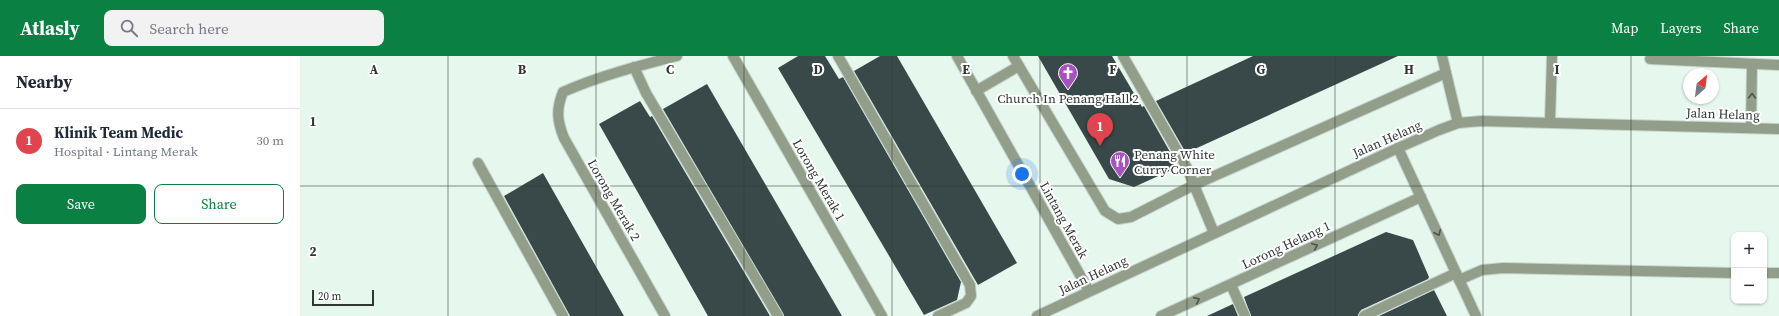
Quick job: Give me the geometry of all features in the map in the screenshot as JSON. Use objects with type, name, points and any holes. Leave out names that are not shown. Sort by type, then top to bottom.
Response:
[{"type":"street","points":[[676,56],[634,67],[646,93],[778,316]]},
{"type":"street","name":"Lorong Merak 1","points":[[733,56],[882,316]]},
{"type":"street","points":[[838,56],[970,285],[971,296],[966,303],[938,316]]},
{"type":"street","name":"Lintang Merak","points":[[957,56],[1089,291]]},
{"type":"street","points":[[1013,56],[1105,211],[1118,219],[1131,217],[1194,185],[1446,73]]},
{"type":"street","points":[[1123,56],[1187,168],[1214,233]]},
{"type":"street","points":[[1442,56],[1458,123]]},
{"type":"street","points":[[1550,122],[1552,56]]},
{"type":"street","points":[[1650,59],[1779,65]]},
{"type":"street","points":[[1751,128],[1752,64]]},
{"type":"street","points":[[976,91],[1019,66]]},
{"type":"street","name":"Lorong Merak 2","points":[[634,67],[581,84],[563,92],[558,103],[557,116],[564,138],[665,316]]},
{"type":"street","name":"Jalan Helang","points":[[1037,316],[1398,148],[1458,123],[1481,121],[1550,122],[1779,129]]},
{"type":"street","points":[[1398,148],[1476,316]]},
{"type":"street","points":[[478,163],[563,316]]},
{"type":"street","name":"Lorong Helang 1","points":[[1161,316],[1421,198]]},
{"type":"street","points":[[1364,316],[1458,277],[1482,270],[1504,268],[1731,273]]},
{"type":"street","points":[[1767,273],[1779,273]]},
{"type":"street","points":[[1231,285],[1245,316]]},
{"type":"building","points":[[798,56],[825,56],[839,79],[843,77],[961,282],[957,300],[924,315],[778,68]]},
{"type":"building","points":[[880,56],[897,56],[1017,263],[978,285],[854,71]]},
{"type":"building","points":[[1038,56],[1112,56],[1142,107],[1144,106],[1174,159],[1172,160],[1176,168],[1134,187],[1109,179]]},
{"type":"building","points":[[1253,56],[1398,56],[1186,153],[1156,101]]},
{"type":"building","points":[[707,84],[842,316],[784,316],[663,109]]},
{"type":"building","points":[[640,101],[650,117],[652,116],[770,316],[708,316],[599,124]]},
{"type":"building","points":[[543,173],[624,316],[570,316],[504,196]]},
{"type":"building","points":[[1386,232],[1413,240],[1429,277],[1428,279],[1361,310],[1358,316],[1251,316],[1244,297]]},
{"type":"building","points":[[1434,290],[1447,316],[1379,316]]},
{"type":"building","points":[[1233,304],[1238,316],[1207,316]]},
{"type":"place","name":"Church In Penang Hall 2","points":[[1068,90]]},
{"type":"place","name":"Klinik Team Medic","points":[[1100,146]]},
{"type":"place","name":"Penang White Curry Corner","points":[[1120,178]]}]
